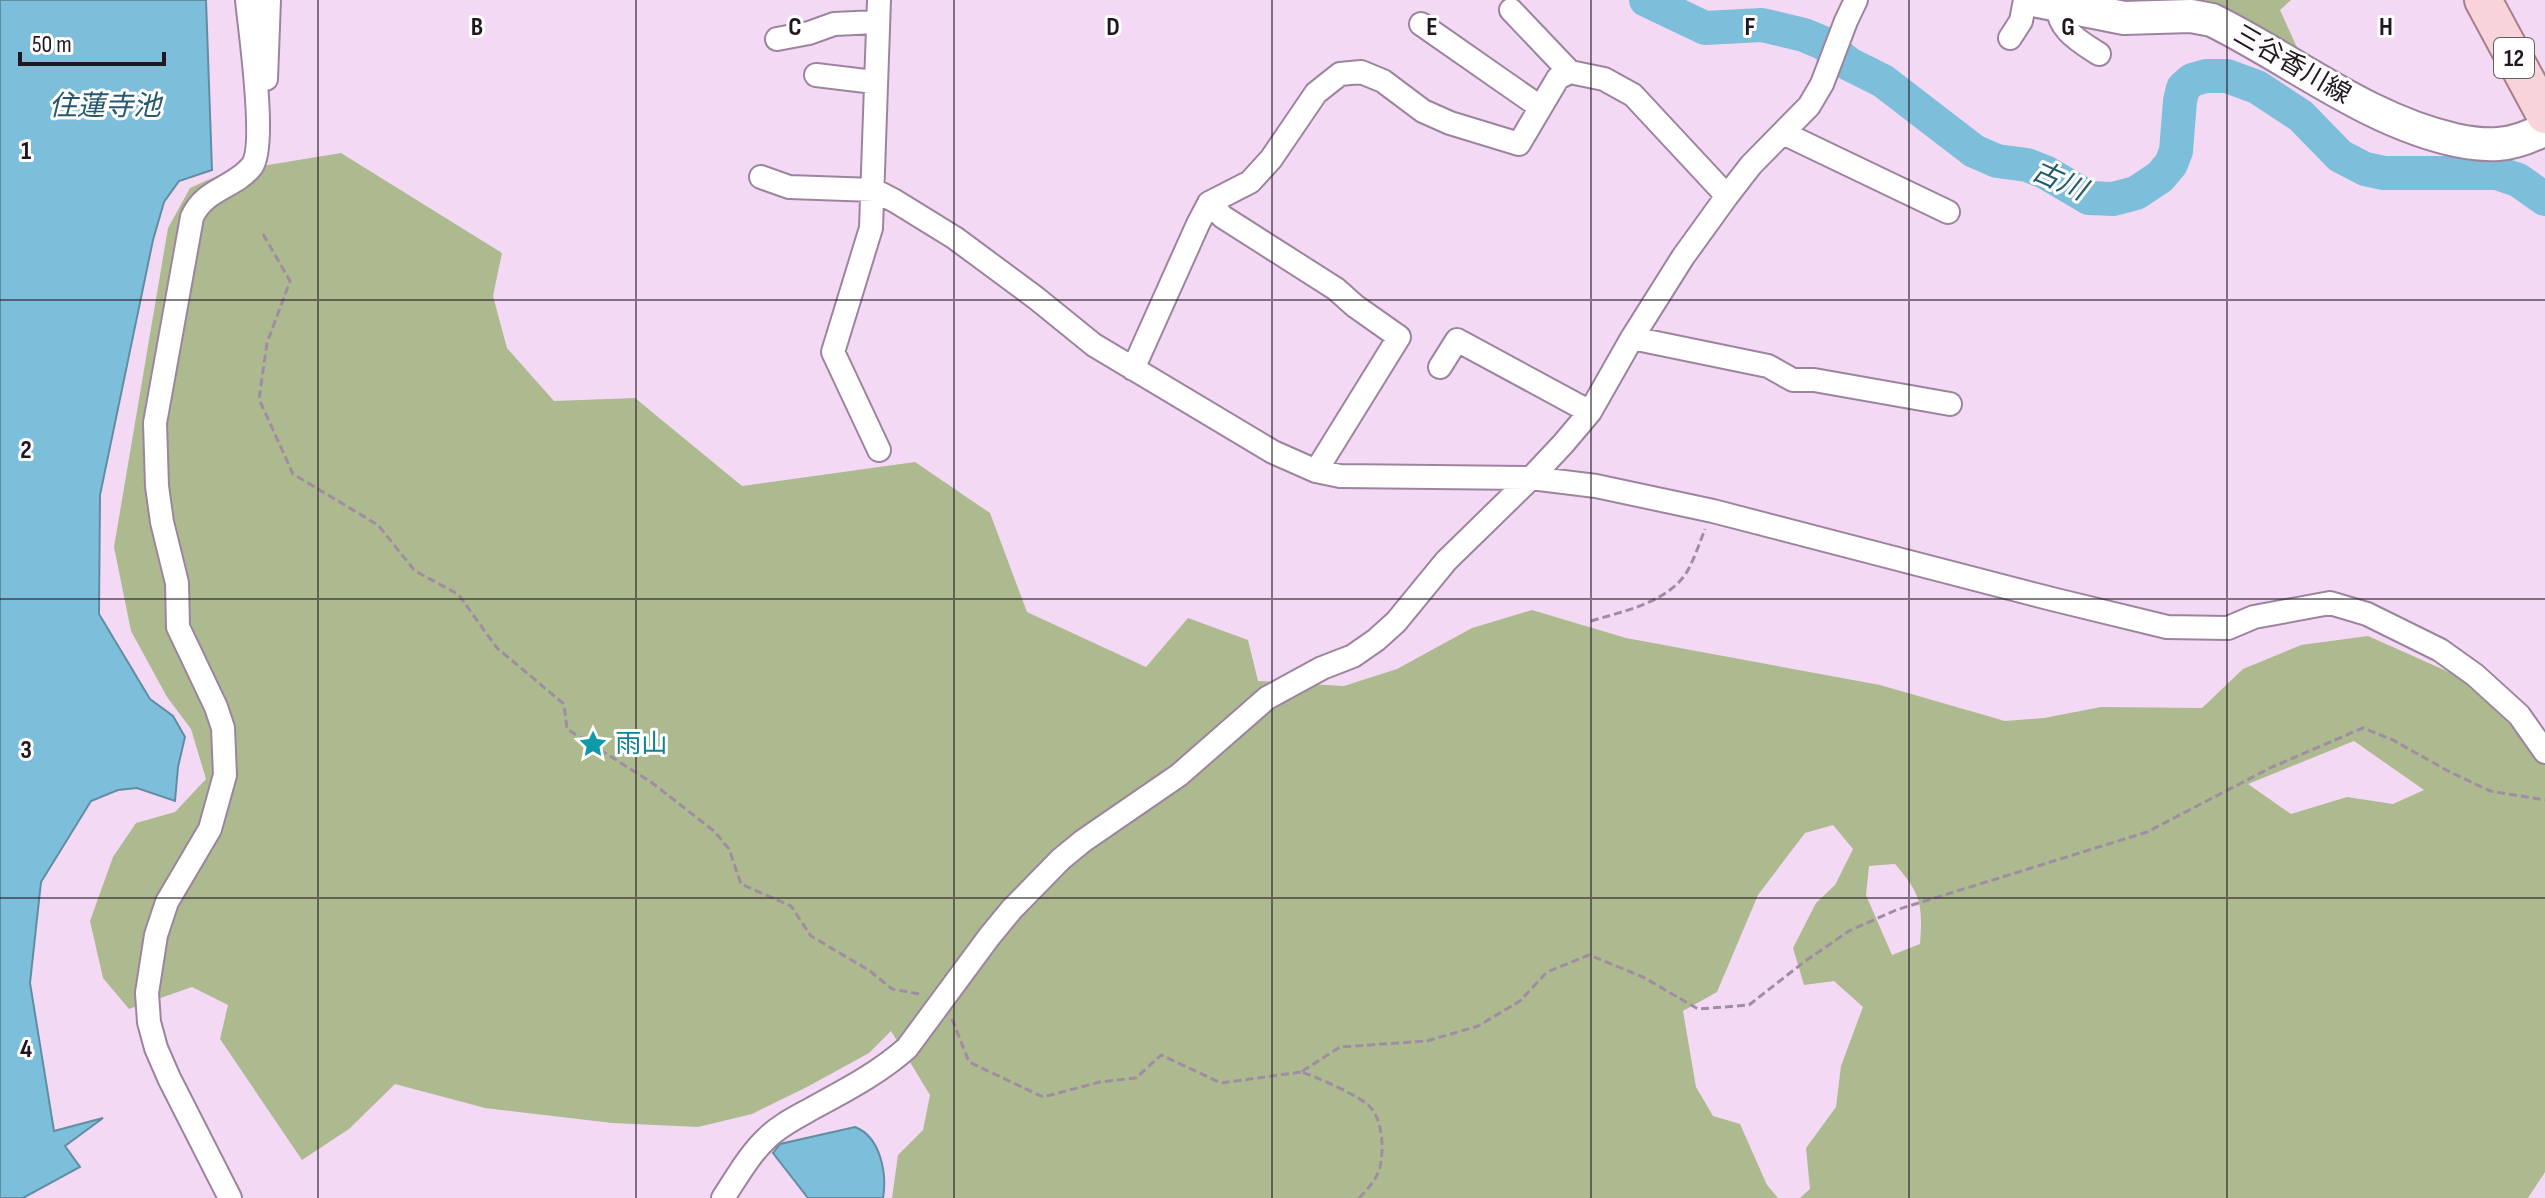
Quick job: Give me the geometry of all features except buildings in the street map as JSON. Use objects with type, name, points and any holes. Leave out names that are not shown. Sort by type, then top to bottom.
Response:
[{"type":"main road","name":"12","points":[[2483,0],[2545,115]]},
{"type":"main road","name":"三谷香川線","points":[[2050,2],[2124,18],[2191,16],[2212,20],[2362,106],[2424,133],[2471,143],[2497,144],[2519,140],[2545,129]]},
{"type":"street","points":[[247,0],[258,137]]},
{"type":"street","points":[[230,1198],[169,1078],[149,1022],[147,993],[156,935],[167,902],[210,829],[225,775],[223,728],[178,627],[177,583],[157,486],[155,423],[192,217],[198,204],[244,174],[257,156],[266,84],[269,0]]},
{"type":"street","points":[[723,1198],[751,1155],[768,1137],[787,1122],[891,1062],[921,1031],[1012,909],[1061,859],[1179,775],[1267,698],[1322,668],[1353,656],[1396,622],[1446,561],[1531,478],[1590,412],[1683,257],[1751,165],[1809,106],[1822,84],[1856,0]]},
{"type":"street","points":[[2010,38],[2021,21],[2025,0]]},
{"type":"street","points":[[2050,2],[2062,25],[2099,54]]},
{"type":"street","points":[[1511,10],[1570,72],[1604,79],[1633,95],[1727,196]]},
{"type":"street","points":[[777,39],[809,33],[878,11],[871,228],[833,352],[879,450]]},
{"type":"street","points":[[1421,24],[1540,107]]},
{"type":"street","points":[[1133,369],[1209,203],[1250,182],[1271,159],[1316,93],[1340,74],[1361,72],[1383,81],[1423,111],[1450,123],[1519,144],[1558,78],[1570,72]]},
{"type":"street","points":[[816,75],[874,82]]},
{"type":"street","points":[[1783,133],[1948,212]]},
{"type":"street","points":[[761,177],[789,187],[874,190],[955,238],[1094,345],[1273,452],[1316,471],[1340,476],[1531,478],[1596,486],[1713,511],[2167,627],[2228,628],[2254,617],[2330,603],[2367,614],[2440,650],[2475,675],[2519,715],[2545,752]]},
{"type":"street","points":[[1209,203],[1223,217],[1336,289],[1399,337],[1316,471]]},
{"type":"street","points":[[1632,338],[1768,366],[1793,380],[1814,380],[1950,404]]},
{"type":"street","points":[[1440,367],[1457,340],[1590,412]]},
{"type":"path","points":[[263,234],[290,281],[267,343],[259,399],[293,474],[378,525],[415,571],[458,594],[497,648],[564,704],[567,729],[651,782],[714,831],[729,849],[741,884],[791,906],[811,936],[870,971],[892,989],[945,998],[969,1062],[1043,1097],[1100,1082],[1136,1078],[1161,1055],[1221,1083],[1301,1072],[1340,1047],[1427,1041],[1478,1026],[1520,1001],[1547,972],[1589,955],[1643,977],[1698,1009],[1749,1005],[1849,931],[1896,910],[2147,832],[2272,767],[2363,728],[2393,740],[2490,791],[2545,800]]},
{"type":"path","points":[[1591,621],[1623,612],[1670,592],[1688,571],[1713,511]]},
{"type":"path","points":[[1301,1072],[1322,1079],[1368,1105],[1377,1118],[1381,1142],[1380,1168],[1370,1187],[1359,1198]]},
{"type":"green space","points":[[2198,0],[2291,0],[2280,10],[2300,54],[2199,5]]},
{"type":"green space","points":[[341,153],[502,253],[493,296],[507,348],[554,401],[635,398],[742,486],[915,462],[990,513],[1027,612],[1146,667],[1188,618],[1248,640],[1258,681],[1344,686],[1397,669],[1472,628],[1532,610],[1626,638],[1880,685],[2005,721],[2044,718],[2101,707],[2202,708],[2243,669],[2301,645],[2368,636],[2460,677],[2508,713],[2545,763],[2545,1172],[2528,1198],[1800,1198],[1810,1189],[1806,1148],[1836,1107],[1841,1066],[1863,1007],[1834,981],[1804,985],[1793,948],[1816,903],[1835,885],[1853,849],[1833,825],[1805,833],[1758,895],[1717,992],[1683,1011],[1696,1087],[1713,1116],[1740,1124],[1767,1185],[1778,1198],[892,1198],[898,1155],[923,1130],[930,1095],[891,1031],[869,1053],[807,1087],[752,1114],[698,1127],[612,1123],[485,1108],[395,1084],[349,1129],[302,1160],[220,1039],[228,1005],[192,987],[129,1009],[103,978],[90,921],[113,857],[136,823],[175,812],[206,779],[191,729],[167,697],[131,631],[114,547],[168,228],[190,188],[226,172]],"holes":[[[2354,741],[2424,790],[2393,804],[2347,797],[2291,814],[2248,784]],[[1895,864],[1915,892],[1921,930],[1920,944],[1892,955],[1866,895],[1869,866]]]},
{"type":"water","name":"住蓮寺池","points":[[0,0],[206,0],[212,170],[179,181],[164,202],[153,240],[100,495],[99,614],[150,699],[173,716],[185,737],[175,801],[137,788],[118,790],[91,801],[41,882],[30,983],[54,1131],[103,1118],[65,1146],[80,1167],[23,1198],[0,1198]]},
{"type":"water","points":[[855,1127],[871,1139],[880,1157],[884,1178],[883,1198],[808,1198],[773,1153],[780,1144]]},
{"type":"waterway","name":"古川","points":[[1646,0],[1705,28],[1762,25],[1823,43],[1849,64],[1883,81],[1974,151],[1997,161],[2027,165],[2045,172],[2089,198],[2113,199],[2136,193],[2160,177],[2171,164],[2176,151],[2183,88],[2192,80],[2206,76],[2227,76],[2257,87],[2301,116],[2340,156],[2365,169],[2384,173],[2497,173],[2518,180],[2545,199]]},
{"type":"place","name":"雨山","points":[[593,744]]}]
